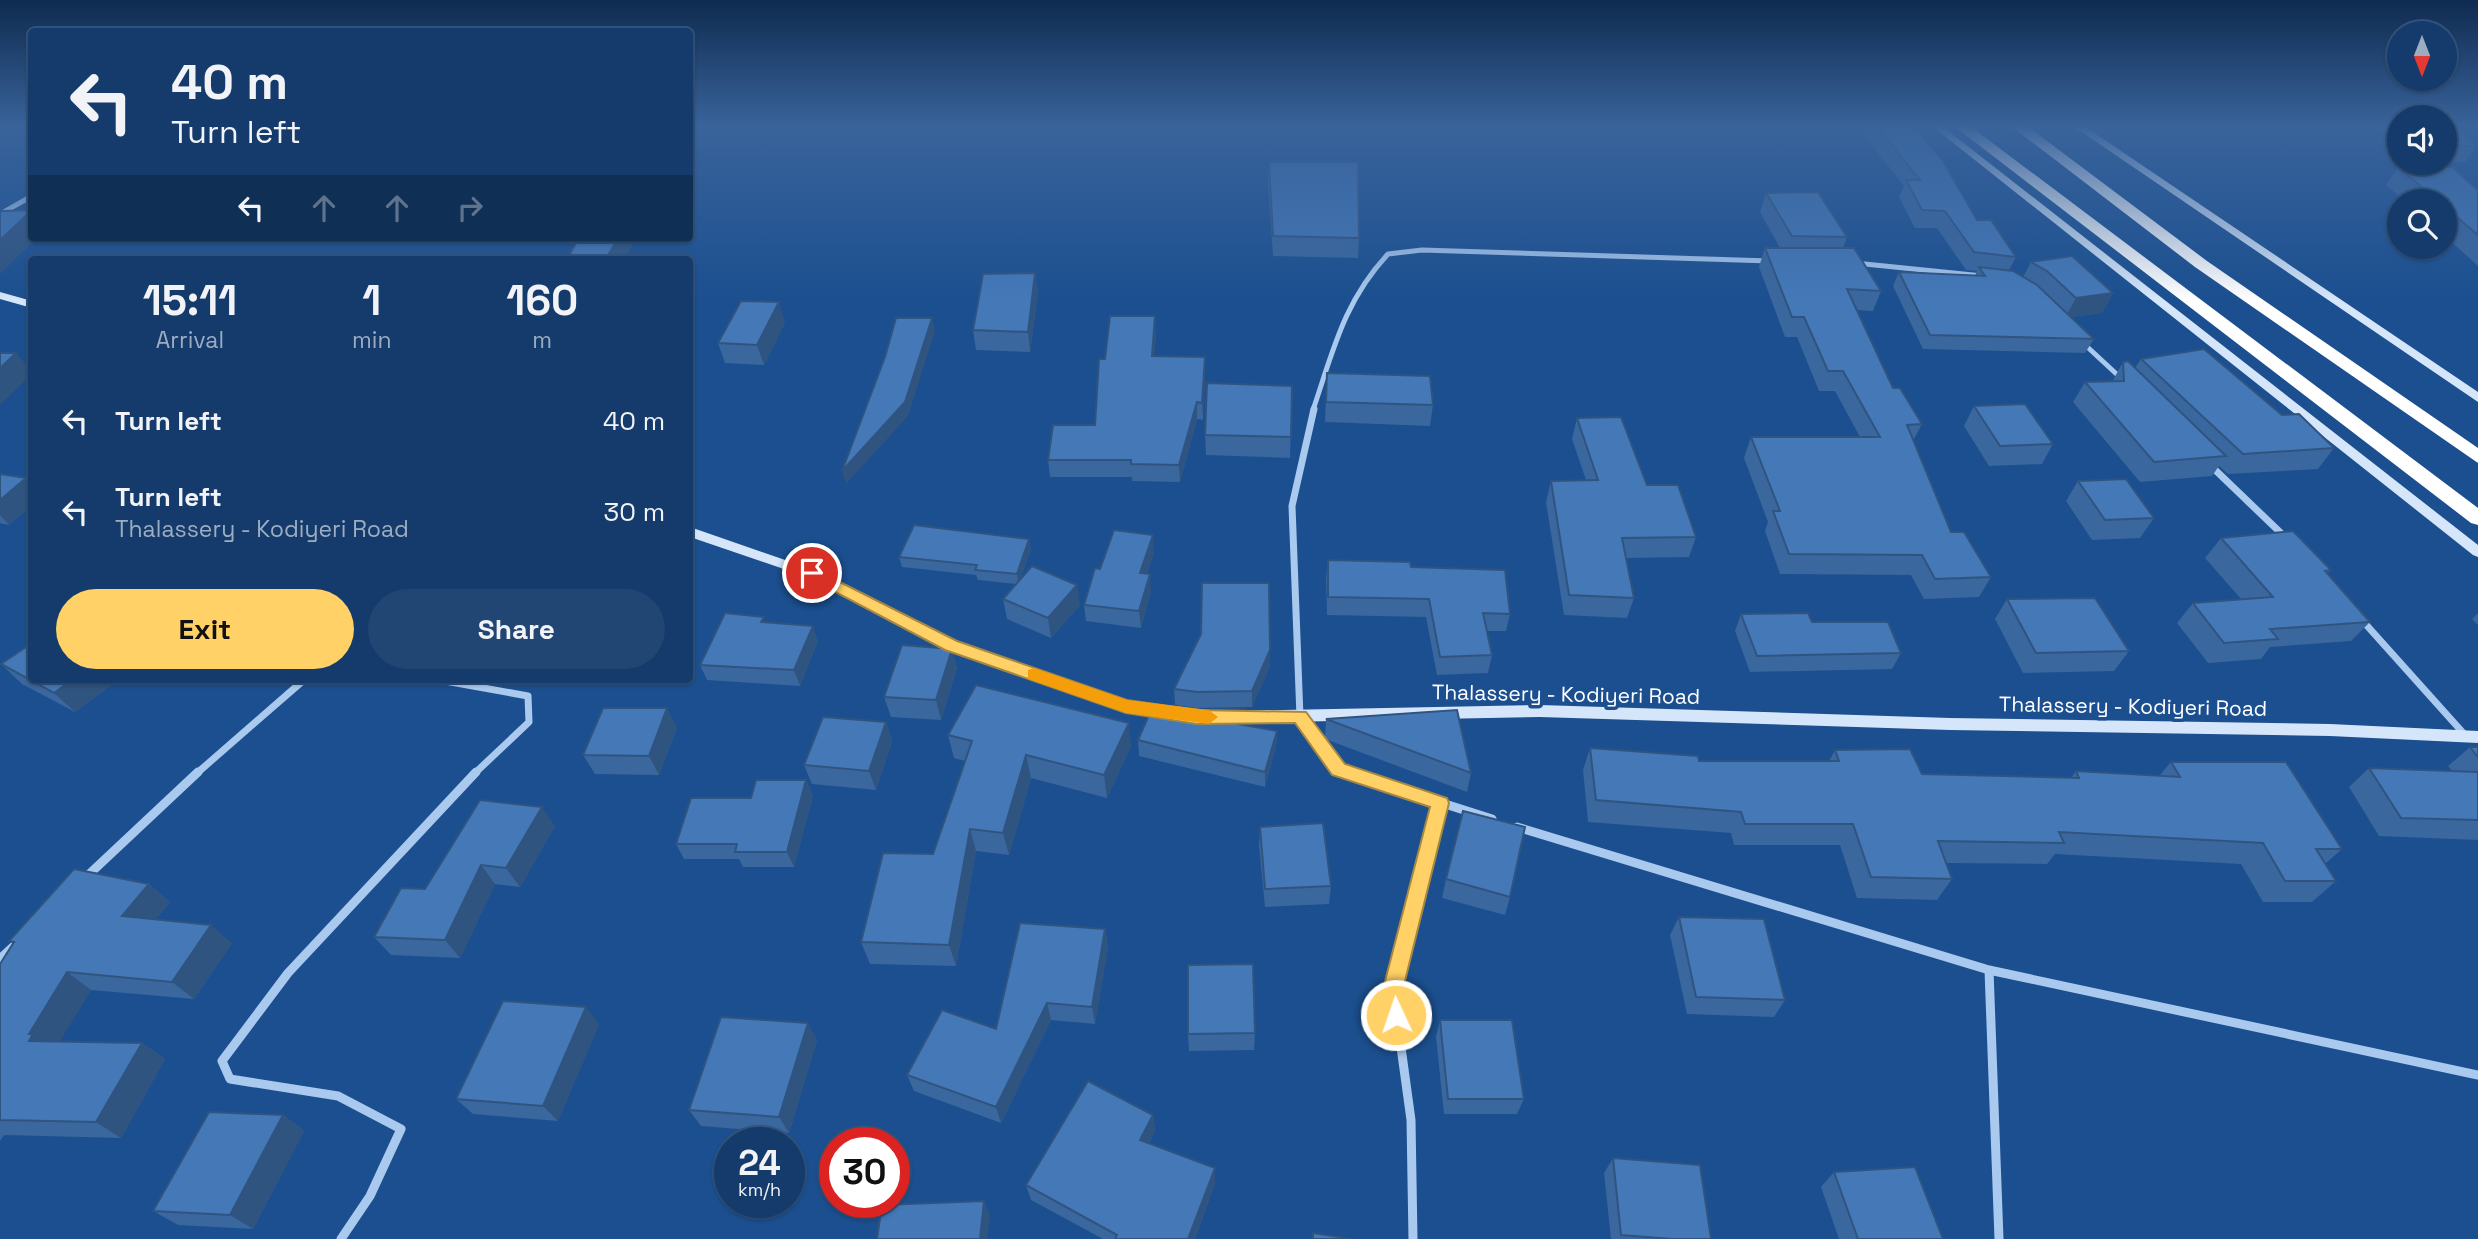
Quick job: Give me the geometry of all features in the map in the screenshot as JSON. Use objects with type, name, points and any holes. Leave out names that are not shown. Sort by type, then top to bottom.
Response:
[{"type":"highway","points":[[2037,184],[2478,518]]},
{"type":"highway","points":[[2095,184],[2201,264],[2478,457]]},
{"type":"main road","points":[[2010,184],[2478,552]]},
{"type":"main road","points":[[2162,184],[2478,398]]},
{"type":"main road","points":[[0,295],[28,304]]},
{"type":"main road","points":[[693,533],[812,573],[951,645],[1126,706],[1185,715]]},
{"type":"main road","name":"Thalassery - Kodiyeri Road","points":[[1210,717],[1539,711],[2472,737]]},
{"type":"street","points":[[0,214],[28,198]]},
{"type":"street","points":[[1783,261],[1435,250],[1388,254],[1365,279],[1337,336],[1308,427],[1292,506],[1300,717],[1339,769],[1440,803],[1989,970],[2478,1075]]},
{"type":"street","points":[[1842,263],[1997,278]]},
{"type":"street","points":[[2074,334],[2131,387]]},
{"type":"street","points":[[2199,453],[2292,544]]},
{"type":"street","points":[[2353,608],[2472,737]]},
{"type":"street","points":[[76,887],[220,751],[301,683]]},
{"type":"street","points":[[341,1239],[370,1196],[401,1129],[338,1096],[230,1079],[222,1061],[288,973],[475,773],[529,722],[528,696],[456,683]]},
{"type":"street","points":[[1413,1239],[1410,1119],[1393,989],[1440,803]]},
{"type":"street","points":[[0,959],[19,941]]},
{"type":"street","points":[[1989,970],[1999,1239]]},
{"type":"building","points":[[1270,184],[1358,184],[1359,238],[1273,236]]},
{"type":"building","points":[[1908,184],[1956,184],[1977,220],[1991,220],[2016,257],[1974,252],[1945,211],[1922,210]]},
{"type":"building","points":[[2418,184],[2471,184],[2478,190],[2478,235],[2457,217],[2457,189],[2424,189]]},
{"type":"building","points":[[1818,192],[1847,237],[1792,236],[1766,193]]},
{"type":"building","points":[[28,210],[28,214],[0,240],[0,211]]},
{"type":"building","points":[[577,242],[616,242],[608,256],[569,256]]},
{"type":"building","points":[[1765,248],[1854,248],[1881,291],[1847,289],[1893,388],[1900,388],[1922,424],[1907,425],[1951,532],[1964,532],[1991,577],[1935,579],[1922,555],[1789,554],[1773,511],[1780,511],[1751,437],[1880,437],[1843,371],[1828,371],[1804,317],[1792,317]]},
{"type":"building","points":[[2072,256],[2113,293],[2076,298],[2047,271],[2031,262]]},
{"type":"building","points":[[1979,267],[2013,271],[2037,285],[2094,339],[1930,335],[1899,272],[1985,276]]},
{"type":"building","points":[[1035,273],[1028,332],[973,330],[983,274]]},
{"type":"building","points":[[741,301],[779,302],[757,345],[718,343]]},
{"type":"building","points":[[1110,316],[1155,316],[1152,356],[1205,357],[1202,403],[1197,402],[1179,465],[1131,464],[1131,460],[1048,460],[1053,425],[1095,425],[1099,359],[1105,359]]},
{"type":"building","points":[[896,318],[932,318],[905,402],[842,471],[885,357]]},
{"type":"building","points":[[2204,349],[2282,415],[2299,414],[2334,448],[2243,454],[2141,359]]},
{"type":"building","points":[[0,353],[16,353],[0,368]]},
{"type":"building","points":[[2128,361],[2226,456],[2154,462],[2085,382],[2124,381],[2123,362]]},
{"type":"building","points":[[1327,373],[1430,376],[1433,405],[1326,402]]},
{"type":"building","points":[[1207,383],[1292,386],[1291,437],[1205,435]]},
{"type":"building","points":[[2025,404],[2053,444],[2000,446],[1974,406]]},
{"type":"building","points":[[1621,417],[1647,485],[1678,485],[1696,537],[1622,538],[1634,598],[1569,595],[1551,481],[1598,480],[1577,418]]},
{"type":"building","points":[[0,474],[26,478],[0,500]]},
{"type":"building","points":[[2126,479],[2154,518],[2105,520],[2078,481]]},
{"type":"building","points":[[914,525],[1029,539],[1017,574],[975,570],[977,565],[899,557]]},
{"type":"building","points":[[1114,530],[1153,535],[1140,573],[1150,574],[1139,611],[1084,605],[1095,568],[1100,569]]},
{"type":"building","points":[[2293,531],[2331,570],[2325,571],[2370,622],[2270,629],[2278,639],[2224,643],[2193,603],[2273,597],[2221,538]]},
{"type":"building","points":[[1328,560],[1410,562],[1411,567],[1505,570],[1510,614],[1483,613],[1492,655],[1440,657],[1429,599],[1328,597]]},
{"type":"building","points":[[1032,566],[1077,585],[1048,618],[1003,599]]},
{"type":"building","points":[[1202,583],[1269,583],[1270,650],[1252,691],[1197,692],[1174,689],[1201,634]]},
{"type":"building","points":[[2095,598],[2129,651],[2036,653],[2007,599]]},
{"type":"building","points":[[725,613],[764,617],[761,622],[813,626],[794,670],[700,665]]},
{"type":"building","points":[[1808,613],[1812,622],[1888,622],[1901,653],[1757,656],[1741,614]]},
{"type":"building","points":[[902,645],[952,649],[936,700],[884,697]]},
{"type":"building","points":[[28,646],[28,679],[1,664]]},
{"type":"building","points":[[36,683],[68,683],[54,693]]},
{"type":"building","points":[[976,685],[1129,723],[1104,775],[1026,755],[1003,833],[970,829],[949,945],[861,942],[883,853],[933,854],[972,741],[948,735]]},
{"type":"building","points":[[1153,706],[1196,710],[1245,709],[1238,724],[1277,731],[1265,772],[1138,740]]},
{"type":"building","points":[[603,708],[667,708],[649,756],[583,755]]},
{"type":"building","points":[[1457,710],[1471,773],[1326,719]]},
{"type":"building","points":[[823,717],[886,722],[869,771],[804,765]]},
{"type":"building","points":[[2470,747],[2478,747],[2478,757]]},
{"type":"building","points":[[1590,748],[1698,756],[1699,761],[1839,761],[1835,750],[1910,749],[1922,774],[2079,778],[2076,771],[2180,777],[2171,762],[2286,762],[2342,849],[2316,849],[2336,881],[2285,881],[2263,843],[2059,832],[2064,843],[1938,841],[1952,879],[1871,877],[1853,824],[1745,824],[1741,812],[1596,800]]},
{"type":"building","points":[[2369,768],[2478,772],[2478,820],[2401,818]]},
{"type":"building","points":[[756,780],[806,780],[787,852],[735,852],[737,844],[676,844],[691,798],[751,798]]},
{"type":"building","points":[[480,800],[542,807],[506,868],[481,865],[445,940],[374,937],[401,888],[425,889]]},
{"type":"building","points":[[1463,811],[1525,827],[1510,897],[1446,879]]},
{"type":"building","points":[[1323,823],[1331,886],[1265,889],[1260,827]]},
{"type":"building","points":[[74,869],[149,884],[122,916],[211,925],[172,982],[67,972],[29,1034],[33,1034],[29,1041],[142,1043],[96,1122],[0,1120],[0,964],[14,942],[9,941]]},
{"type":"building","points":[[1679,917],[1764,919],[1785,1000],[1696,997]]},
{"type":"building","points":[[1020,923],[1105,929],[1092,1007],[1047,1003],[996,1107],[907,1075],[942,1010],[996,1029]]},
{"type":"building","points":[[1253,964],[1255,1033],[1188,1034],[1188,965]]},
{"type":"building","points":[[503,1001],[586,1007],[543,1106],[456,1099]]},
{"type":"building","points":[[721,1017],[808,1023],[779,1117],[689,1110]]},
{"type":"building","points":[[1440,1020],[1512,1020],[1524,1099],[1448,1099]]},
{"type":"building","points":[[1088,1081],[1153,1115],[1140,1140],[1215,1168],[1188,1239],[1115,1239],[1117,1235],[1026,1185]]},
{"type":"building","points":[[209,1112],[283,1115],[230,1215],[153,1211]]},
{"type":"building","points":[[1613,1158],[1700,1165],[1711,1239],[1621,1235]]},
{"type":"building","points":[[1915,1167],[1943,1239],[1858,1239],[1834,1172]]},
{"type":"building","points":[[984,1201],[980,1239],[877,1239],[880,1218],[910,1218],[910,1204]]},
{"type":"building","points":[[1313,1233],[1352,1239],[1313,1239]]},
{"type":"slow traffic","points":[[1034,674],[1126,706],[1209,717]]},
{"type":"route","points":[[812,573],[951,645],[1126,706],[1197,717],[1300,717],[1339,769],[1440,803],[1393,989],[1396,1015]]}]
